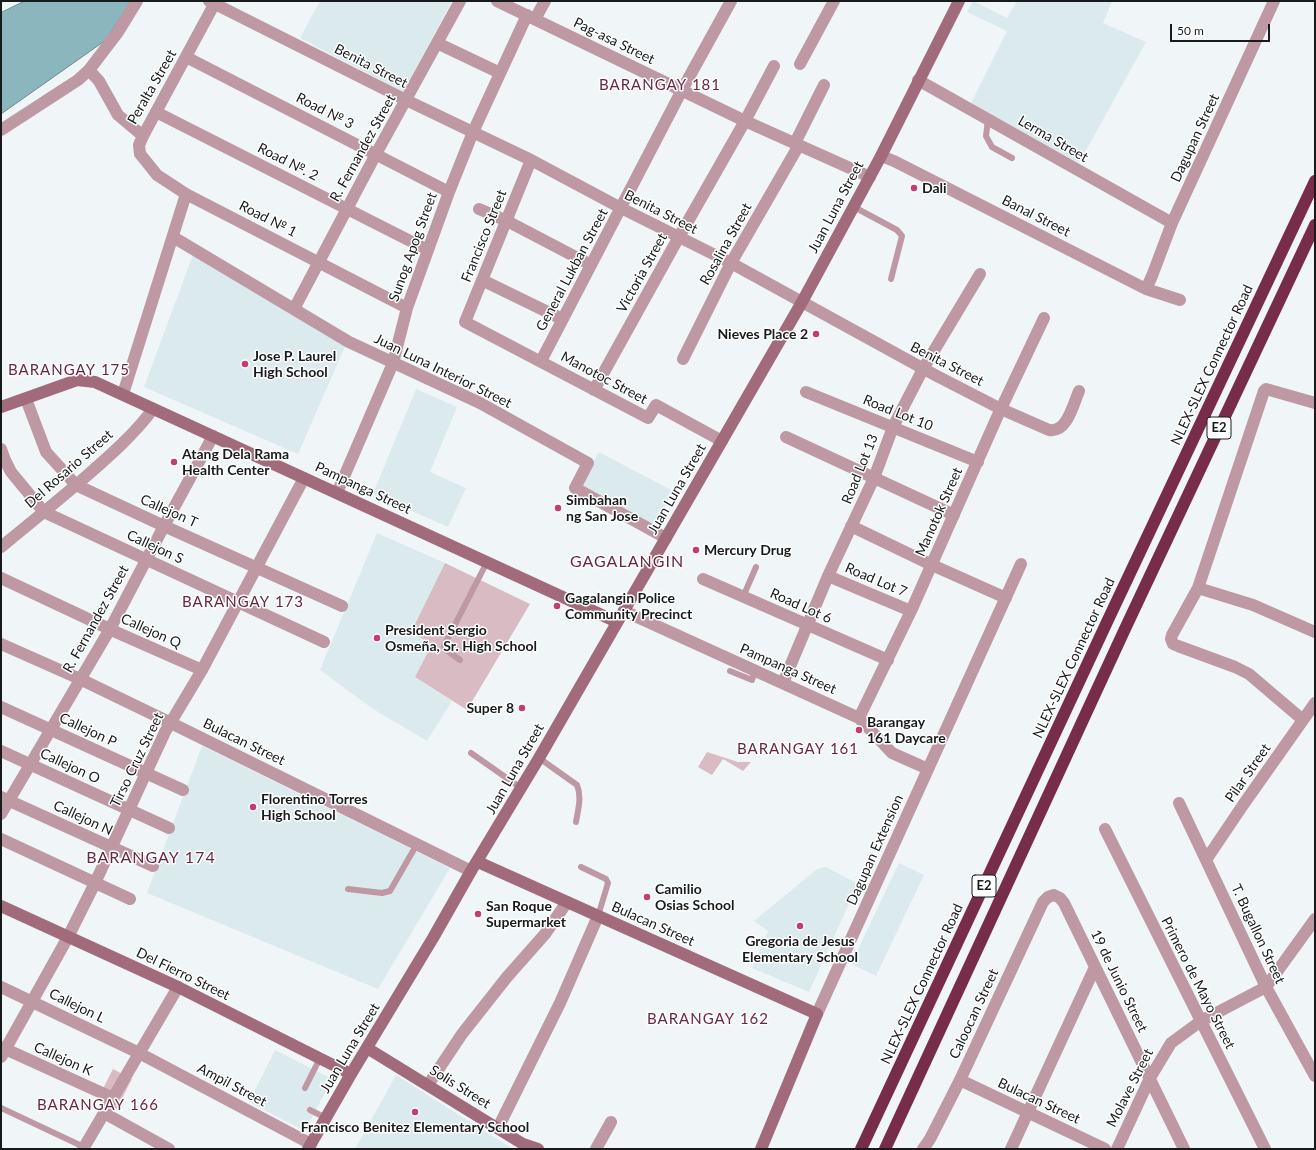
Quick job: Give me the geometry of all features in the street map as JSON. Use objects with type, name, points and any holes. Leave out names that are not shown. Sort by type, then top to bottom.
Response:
[{"type":"highway","name":"NLEX-SLEX Connector Road","points":[[861,1149],[1315,181]]},
{"type":"highway","name":"E2","points":[[884,1149],[1127,624],[1315,225]]},
{"type":"street","points":[[1,130],[78,80],[89,70],[118,32],[137,1]]},
{"type":"street","name":"R. Fernandez Street","points":[[294,309],[376,154],[460,1]]},
{"type":"street","name":"Pag-asa Street","points":[[497,1],[745,121],[870,177]]},
{"type":"street","name":"Sunog Apog Street","points":[[337,493],[393,363],[407,308],[449,192],[473,132],[500,73],[531,17],[544,1]]},
{"type":"street","name":"General Lukban Street","points":[[541,361],[682,90],[731,1]]},
{"type":"street","points":[[800,64],[834,1]]},
{"type":"street","name":"Juan Luna Street","points":[[310,1146],[351,1074],[539,758],[802,302],[881,156],[959,1]]},
{"type":"street","name":"Dagupan Street","points":[[1146,289],[1172,223],[1274,1]]},
{"type":"street","name":"Peralta Street","points":[[89,70],[99,81],[118,114],[143,136],[186,57],[213,2]]},
{"type":"street","name":"Benita Street","points":[[213,2],[406,100],[531,160],[621,208],[731,263],[922,369],[1001,409],[1049,430],[1055,431],[1063,426],[1079,391]]},
{"type":"street","points":[[437,43],[500,73]]},
{"type":"street","name":"Road № 3","points":[[186,57],[449,192]]},
{"type":"street","name":"Victoria Street","points":[[594,390],[678,237],[745,121],[774,66]]},
{"type":"street","name":"Lerma Street","points":[[918,80],[1172,223]]},
{"type":"street","name":"Rosalina Street","points":[[683,360],[731,263],[797,144],[824,85]]},
{"type":"street","name":"Road №. 2","points":[[156,112],[428,250]]},
{"type":"street","name":"Road № 1","points":[[143,136],[139,145],[140,154],[157,175],[186,194],[407,308]]},
{"type":"street","name":"Banal Street","points":[[881,156],[1146,289],[1180,300]]},
{"type":"street","name":"Francisco Street","points":[[465,322],[531,160]]},
{"type":"street","points":[[123,394],[186,194]]},
{"type":"street","points":[[479,209],[507,221],[591,265]]},
{"type":"street","name":"Juan Luna Interior Street","points":[[173,237],[349,342],[480,403],[588,463],[575,488],[666,538]]},
{"type":"street","name":"Road Lot 13","points":[[783,683],[828,576],[874,478],[893,427],[922,369],[980,274]]},
{"type":"street","points":[[482,280],[562,319]]},
{"type":"street","name":"Manotok Street","points":[[859,718],[911,611],[1001,409],[1044,318]]},
{"type":"street","name":"Manotoc Street","points":[[465,322],[648,418],[656,405],[722,441]]},
{"type":"street","name":"Pampanga Street","points":[[1,407],[77,380],[95,382],[617,622]]},
{"type":"street","points":[[1303,720],[1249,674],[1235,666],[1178,646],[1171,641],[1172,635],[1198,588],[1264,391],[1266,389],[1315,403]]},
{"type":"street","name":"Road Lot 10","points":[[806,392],[978,462]]},
{"type":"street","name":"Callejon T","points":[[26,399],[46,452],[76,485],[342,606]]},
{"type":"street","name":"Del Rosario Street","points":[[1,546],[44,512],[108,457],[153,409]]},
{"type":"street","name":"R. Fernandez Street","points":[[1,814],[5,798],[30,764],[110,629],[213,436]]},
{"type":"street","points":[[786,437],[954,515]]},
{"type":"street","name":"Callejon S","points":[[1,448],[11,472],[44,512],[324,642]]},
{"type":"street","name":"Tirso Cruz Street","points":[[3,1051],[68,937],[95,883],[165,732],[172,723],[202,670],[304,478]]},
{"type":"street","points":[[852,526],[932,565],[1006,598]]},
{"type":"street","name":"Dagupan Extension","points":[[760,1149],[817,1014],[1021,564]]},
{"type":"street","name":"Road Lot 7","points":[[828,576],[911,611]]},
{"type":"street","name":"Callejon Q","points":[[1,578],[202,670]]},
{"type":"street","name":"Road Lot 6","points":[[703,579],[807,626],[888,660]]},
{"type":"street","points":[[1198,588],[1253,605],[1315,632]]},
{"type":"street","name":"Pampanga Street","points":[[624,611],[859,718],[892,753],[928,769]]},
{"type":"street","name":"Bulacan Street","points":[[3,648],[80,679],[417,844],[567,902],[817,1014]]},
{"type":"street","name":"Pilar Street","points":[[1206,860],[1315,703]]},
{"type":"street","name":"Callejon P","points":[[1,707],[183,790]]},
{"type":"street","name":"Callejon O","points":[[1,751],[169,828]]},
{"type":"street","name":"Callejon N","points":[[5,798],[153,866]]},
{"type":"street","name":"T. Bugallon Street","points":[[1179,803],[1266,987],[1315,1076]]},
{"type":"street","name":"Primero de Mayo Street","points":[[1105,829],[1265,1149]]},
{"type":"street","points":[[1,839],[130,899]]},
{"type":"street","name":"19 de Junio Street","points":[[1054,895],[1060,898],[1064,903],[1184,1149]]},
{"type":"street","name":"Caloocan Street","points":[[923,1149],[930,1139],[960,1080],[1043,902],[1048,897],[1054,895]]},
{"type":"street","points":[[428,1085],[462,1034],[507,977],[545,934],[567,902]]},
{"type":"street","name":"Del Fierro Street","points":[[1,906],[178,987],[351,1074]]},
{"type":"street","points":[[498,1128],[560,1003],[598,916]]},
{"type":"street","name":"Molave Street","points":[[1116,1149],[1150,1078],[1171,1043],[1200,1021],[1266,987],[1315,919]]},
{"type":"street","points":[[1011,1149],[1095,967]]},
{"type":"street","name":"Callejon L","points":[[1,986],[139,1053]]},
{"type":"street","points":[[84,1148],[178,987]]},
{"type":"street","name":"Solis Street","points":[[367,1048],[523,1144],[538,1149]]},
{"type":"street","name":"Callejon K","points":[[3,1051],[113,1098]]},
{"type":"street","name":"Ampil Street","points":[[139,1053],[310,1146]]},
{"type":"street","name":"Bulacan Street","points":[[960,1080],[1106,1149]]},
{"type":"street","points":[[104,1113],[169,1149]]},
{"type":"street","points":[[596,1149],[611,1122]]},
{"type":"lane","points":[[988,119],[986,136],[992,147],[1012,158]]},
{"type":"lane","points":[[854,207],[897,230],[902,236],[892,279]]},
{"type":"lane","points":[[460,660],[444,646],[487,562]]},
{"type":"lane","points":[[743,597],[756,567]]},
{"type":"lane","points":[[730,671],[752,680],[755,671]]},
{"type":"lane","points":[[471,753],[521,788]]},
{"type":"lane","points":[[539,758],[577,785],[580,798],[576,822]]},
{"type":"lane","points":[[348,889],[382,893],[390,891],[417,844]]},
{"type":"lane","points":[[581,867],[606,879],[608,883],[598,916]]},
{"type":"lane","points":[[305,1088],[320,1058]]},
{"type":"lane","points":[[1,1108],[84,1148]]},
{"type":"lane","points":[[310,1110],[326,1118]]},
{"type":"shaded area","points":[[320,1],[452,1],[403,92],[300,38]]},
{"type":"shaded area","points":[[973,1],[1007,18],[1017,1],[1112,1],[1103,23],[1146,42],[1079,163],[970,105],[1007,31],[967,12]]},
{"type":"shaded area","name":"Jose P. Laurel High School","points":[[194,252],[347,342],[298,454],[144,387]]},
{"type":"shaded area","points":[[416,389],[457,407],[430,472],[466,488],[448,527],[373,494]]},
{"type":"shaded area","points":[[599,452],[673,491],[654,527],[580,487]]},
{"type":"shaded area","name":"President Sergio Osmeña, Sr. High School","points":[[377,533],[445,563],[411,631],[432,644],[415,677],[452,701],[427,741],[373,709],[320,670]]},
{"type":"shaded area","points":[[445,563],[530,604],[467,710],[415,677],[432,644],[411,632]]},
{"type":"shaded area","name":"Florentino Torres High School","points":[[202,746],[450,868],[378,989],[147,893]]},
{"type":"shaded area","points":[[707,752],[738,762],[751,762],[743,771],[723,759],[712,775],[698,767]]},
{"type":"shaded area","name":"Gregoria de Jesus Elementary School","points":[[899,863],[924,875],[876,976],[851,964]]},
{"type":"shaded area","name":"Gregoria de Jesus Elementary School","points":[[826,867],[858,884],[809,992],[752,968],[768,931],[754,921],[817,869]]},
{"type":"shaded area","points":[[275,1050],[332,1079],[305,1131],[249,1102]]},
{"type":"shaded area","points":[[113,1069],[132,1079],[116,1110],[97,1100]]},
{"type":"shaded area","name":"Francisco Benitez Elementary School","points":[[396,1075],[513,1149],[355,1149]]},
{"type":"water","points":[[25,1],[131,1],[106,40],[1,114],[1,13]]},
{"type":"place","name":"Dali","points":[[914,188]]},
{"type":"place","name":"Nieves Place 2","points":[[816,334]]},
{"type":"place","name":"Jose P. Laurel High School","points":[[245,364]]},
{"type":"place","name":"Atang Dela Rama Health Center","points":[[174,462]]},
{"type":"place","name":"Simbahan ng San Jose","points":[[558,508]]},
{"type":"place","name":"Mercury Drug","points":[[696,550]]},
{"type":"place","name":"Gagalangin Police Community Precinct","points":[[557,606]]},
{"type":"place","name":"President Sergio Osmeña, Sr. High School","points":[[377,638]]},
{"type":"place","name":"Super 8","points":[[522,708]]},
{"type":"place","name":"Barangay 161 Daycare","points":[[859,730]]},
{"type":"place","name":"Florentino Torres High School","points":[[253,807]]},
{"type":"place","name":"Camilio Osias School","points":[[647,897]]},
{"type":"place","name":"San Roque Supermarket","points":[[478,914]]},
{"type":"place","name":"Gregoria de Jesus Elementary School","points":[[800,926]]},
{"type":"place","name":"Francisco Benitez Elementary School","points":[[415,1112]]},
{"type":"district","name":"BARANGAY 181","points":[[660,85]]},
{"type":"district","name":"BARANGAY 175","points":[[69,370]]},
{"type":"district","name":"GAGALANGIN","points":[[627,562]]},
{"type":"district","name":"BARANGAY 173","points":[[243,602]]},
{"type":"district","name":"BARANGAY 161","points":[[798,749]]},
{"type":"district","name":"BARANGAY 174","points":[[151,858]]},
{"type":"district","name":"BARANGAY 162","points":[[708,1019]]},
{"type":"district","name":"BARANGAY 166","points":[[98,1105]]}]
